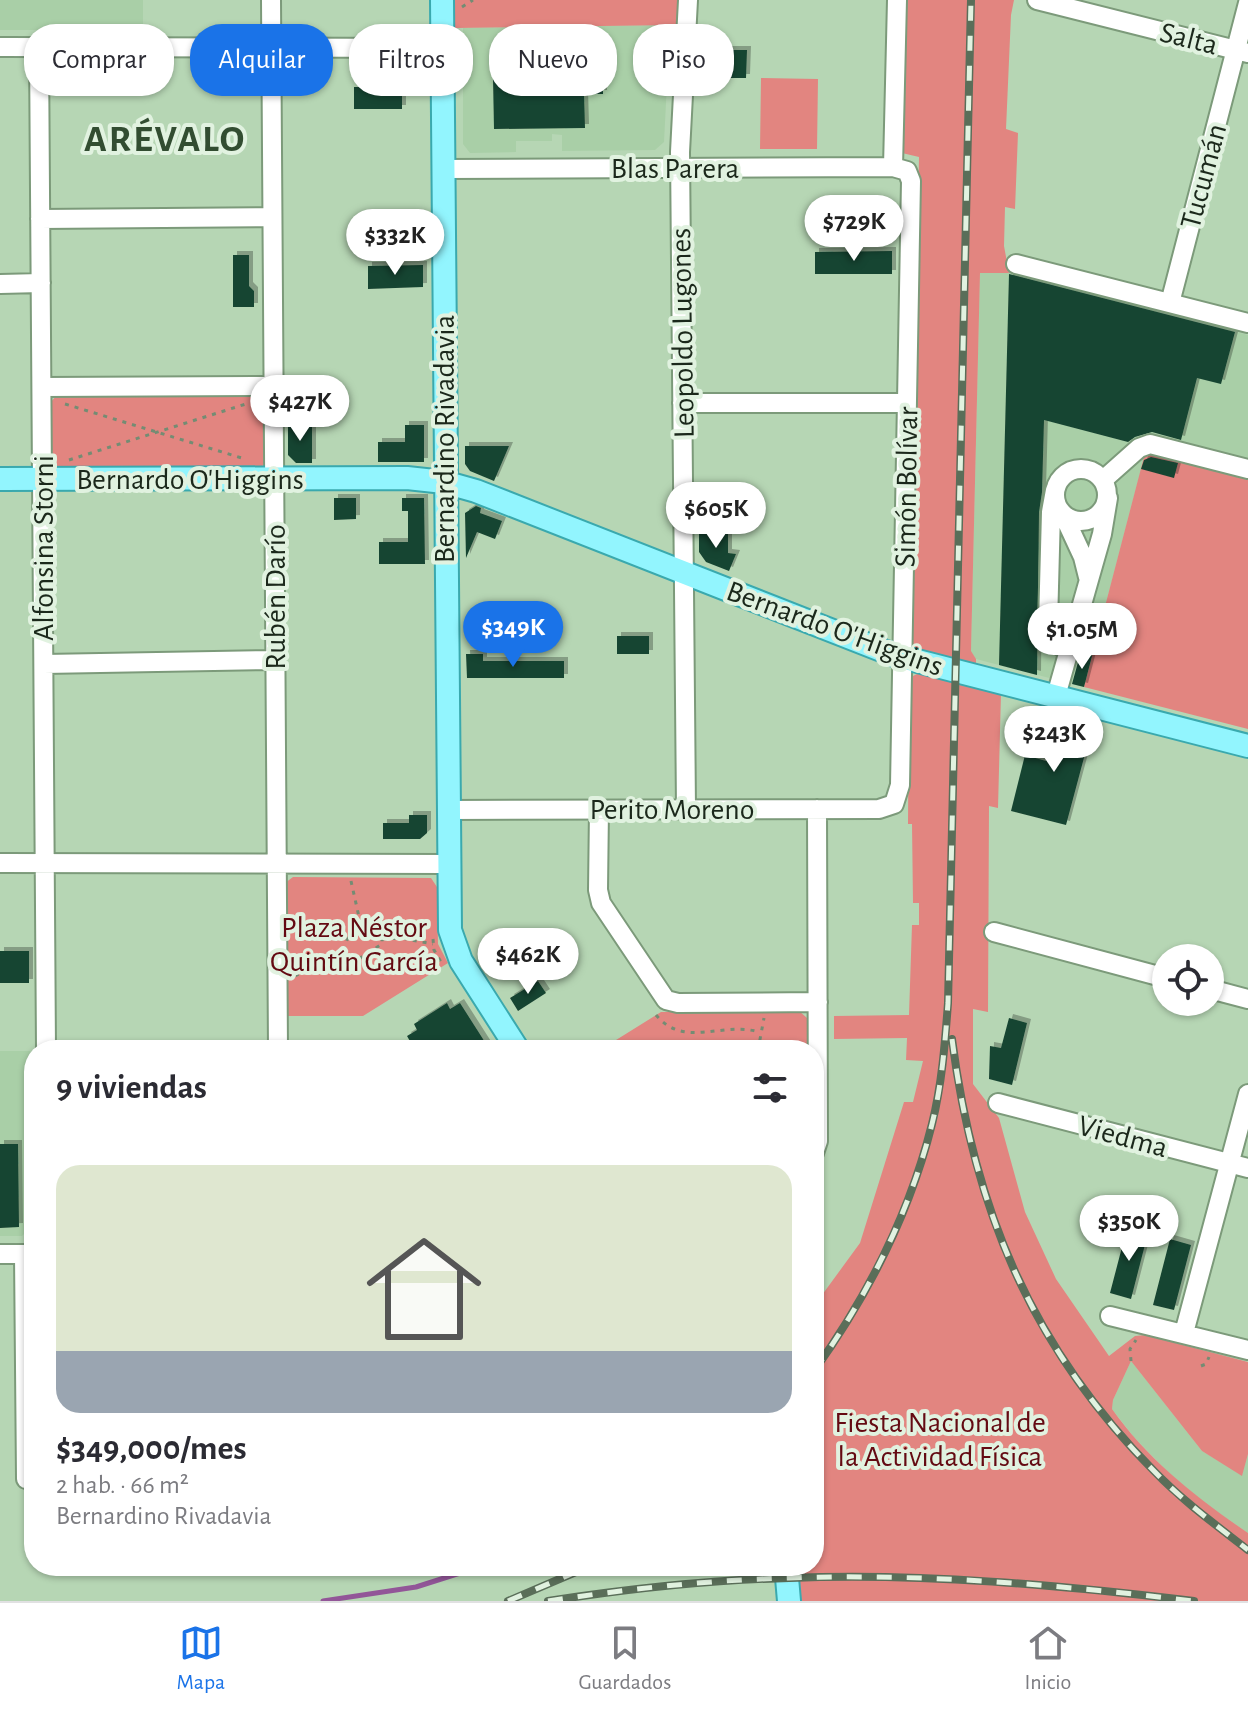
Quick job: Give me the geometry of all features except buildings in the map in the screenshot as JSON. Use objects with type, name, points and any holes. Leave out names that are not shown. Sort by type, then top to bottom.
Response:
[{"type":"main road","name":"Bernardino Rivadavia","points":[[442,96],[450,930],[456,952],[512,1040]]},
{"type":"main road","name":"Bernardo O'Higgins","points":[[0,479],[407,478],[444,482],[476,491],[903,657],[1248,746]]},
{"type":"main road","points":[[787,1576],[789,1601]]},
{"type":"street","name":"Rubén Darío","points":[[271,0],[271,24]]},
{"type":"street","name":"Leopoldo Lugones","points":[[686,809],[680,168],[688,0]]},
{"type":"street","name":"Simón Bolívar","points":[[894,804],[900,790],[911,181],[900,169],[897,0]]},
{"type":"street","name":"Salta","points":[[1037,0],[1242,52]]},
{"type":"street","name":"Tucumán","points":[[1170,303],[1242,52],[1248,3]]},
{"type":"street","points":[[0,47],[24,47]]},
{"type":"street","name":"Alfonsina Storni","points":[[39,96],[46,1040]]},
{"type":"street","name":"Rubén Darío","points":[[271,96],[278,1040]]},
{"type":"street","name":"Blas Parera","points":[[443,169],[900,169]]},
{"type":"street","points":[[40,219],[272,217]]},
{"type":"street","points":[[1016,264],[1248,323]]},
{"type":"street","points":[[0,284],[41,283]]},
{"type":"street","points":[[42,387],[273,386]]},
{"type":"street","points":[[682,403],[907,403]]},
{"type":"street","points":[[1063,514],[1074,520],[1093,519],[1103,510],[1106,489],[1139,448],[1150,444],[1248,469]]},
{"type":"street","points":[[1056,696],[1069,651],[1089,580],[1104,528],[1106,489],[1094,471],[1076,469],[1064,474],[1055,490],[1051,512],[1048,624],[1054,642],[1069,651]]},
{"type":"street","points":[[1055,490],[1056,503],[1083,557],[1089,580]]},
{"type":"street","points":[[44,664],[275,660]]},
{"type":"street","name":"Perito Moreno","points":[[448,810],[882,809],[894,804]]},
{"type":"street","points":[[599,809],[598,890],[601,903],[661,995],[662,1008],[818,1002]]},
{"type":"street","points":[[817,809],[818,1040]]},
{"type":"street","points":[[0,863],[448,864]]},
{"type":"street","points":[[994,932],[1152,974]]},
{"type":"street","points":[[1224,993],[1248,999]]},
{"type":"street","points":[[1184,1333],[1248,1094]]},
{"type":"street","name":"Viedma","points":[[998,1103],[1248,1168]]},
{"type":"street","points":[[0,1254],[24,1254]]},
{"type":"street","points":[[1110,1316],[1248,1350]]},
{"type":"path","points":[[450,5],[473,0]]},
{"type":"path","points":[[238,398],[253,398]]},
{"type":"path","points":[[75,399],[58,400],[245,459]]},
{"type":"path","points":[[69,460],[258,400]]},
{"type":"path","points":[[351,881],[361,926]]},
{"type":"path","points":[[289,981],[306,970],[352,963],[378,948],[382,934],[375,928],[361,926],[349,935],[345,962]]},
{"type":"path","points":[[433,929],[433,944],[444,966]]},
{"type":"path","points":[[383,939],[401,938],[433,944]]},
{"type":"path","points":[[662,1008],[668,1028],[682,1033],[735,1028],[759,1032]]},
{"type":"path","points":[[759,1040],[765,1014]]},
{"type":"path","points":[[1201,1366],[1207,1362],[1209,1355]]},
{"type":"shaded area","points":[[0,0],[143,0],[143,24],[24,24],[24,30],[0,30]]},
{"type":"shaded area","points":[[617,26],[633,26],[633,96],[666,96],[664,142],[655,150],[562,151],[562,135],[552,134],[552,141],[516,141],[516,152],[470,153],[463,144],[463,96],[473,96],[473,28],[489,28],[489,96],[617,96]]},
{"type":"shaded area","points":[[980,272],[1009,273],[1248,335],[1248,480],[1145,454],[1084,687],[976,659],[971,652]]},
{"type":"shaded area","points":[[0,1051],[24,1051],[24,1234],[0,1236]]},
{"type":"shaded area","points":[[1131,1361],[1202,1451],[1242,1475],[1248,1454],[1248,1533],[1203,1502],[1167,1471],[1112,1409]]},
{"type":"green space","points":[[454,0],[678,0],[677,24],[489,24],[489,28],[473,28],[473,24],[455,24]]},
{"type":"green space","points":[[904,0],[1014,0],[1006,129],[1018,133],[1015,209],[1005,207],[1004,246],[1009,273],[980,273],[971,651],[976,666],[916,651],[911,647],[919,157],[902,153]]},
{"type":"green space","points":[[761,78],[818,79],[817,149],[760,149]]},
{"type":"green space","points":[[256,395],[262,398],[264,408],[264,463],[261,469],[55,469],[51,464],[50,403],[56,396]]},
{"type":"green space","points":[[1145,453],[1248,480],[1248,729],[1084,687]]},
{"type":"green space","name":"Fiesta Nacional de la Actividad Física","points":[[919,673],[1001,693],[998,808],[989,806],[988,1012],[973,1009],[973,1084],[999,1118],[1025,1212],[1056,1279],[1109,1356],[1135,1336],[1145,1335],[1248,1362],[1248,1454],[1242,1476],[1202,1451],[1131,1361],[1112,1409],[1141,1445],[1174,1477],[1248,1533],[1248,1601],[797,1601],[794,1576],[824,1576],[824,1292],[860,1243],[904,1102],[913,1102],[923,1061],[906,1060],[907,1038],[834,1039],[834,1016],[909,1015],[912,925],[919,925],[919,903],[913,903],[912,824],[908,824],[909,685],[913,676]]},
{"type":"green space","name":"Plaza Néstor Quintín García","points":[[293,877],[431,878],[437,887],[438,944],[448,963],[363,1016],[286,1016],[285,883]]},
{"type":"green space","points":[[799,1011],[807,1018],[807,1040],[616,1040],[661,1012]]},
{"type":"waterway","points":[[323,1601],[416,1587],[451,1576]]},
{"type":"railway","points":[[824,1356],[869,1284],[899,1221],[923,1157],[943,1064],[948,1003],[971,0]]},
{"type":"railway","points":[[952,1039],[962,1102],[993,1218],[1043,1326],[1074,1376],[1112,1425],[1155,1472],[1188,1503],[1248,1550]]},
{"type":"railway","points":[[508,1601],[567,1576]]},
{"type":"railway","points":[[548,1601],[698,1583],[840,1577],[992,1582],[1194,1601]]},
{"type":"district","name":"ARÉVALO","points":[[165,138]]}]
